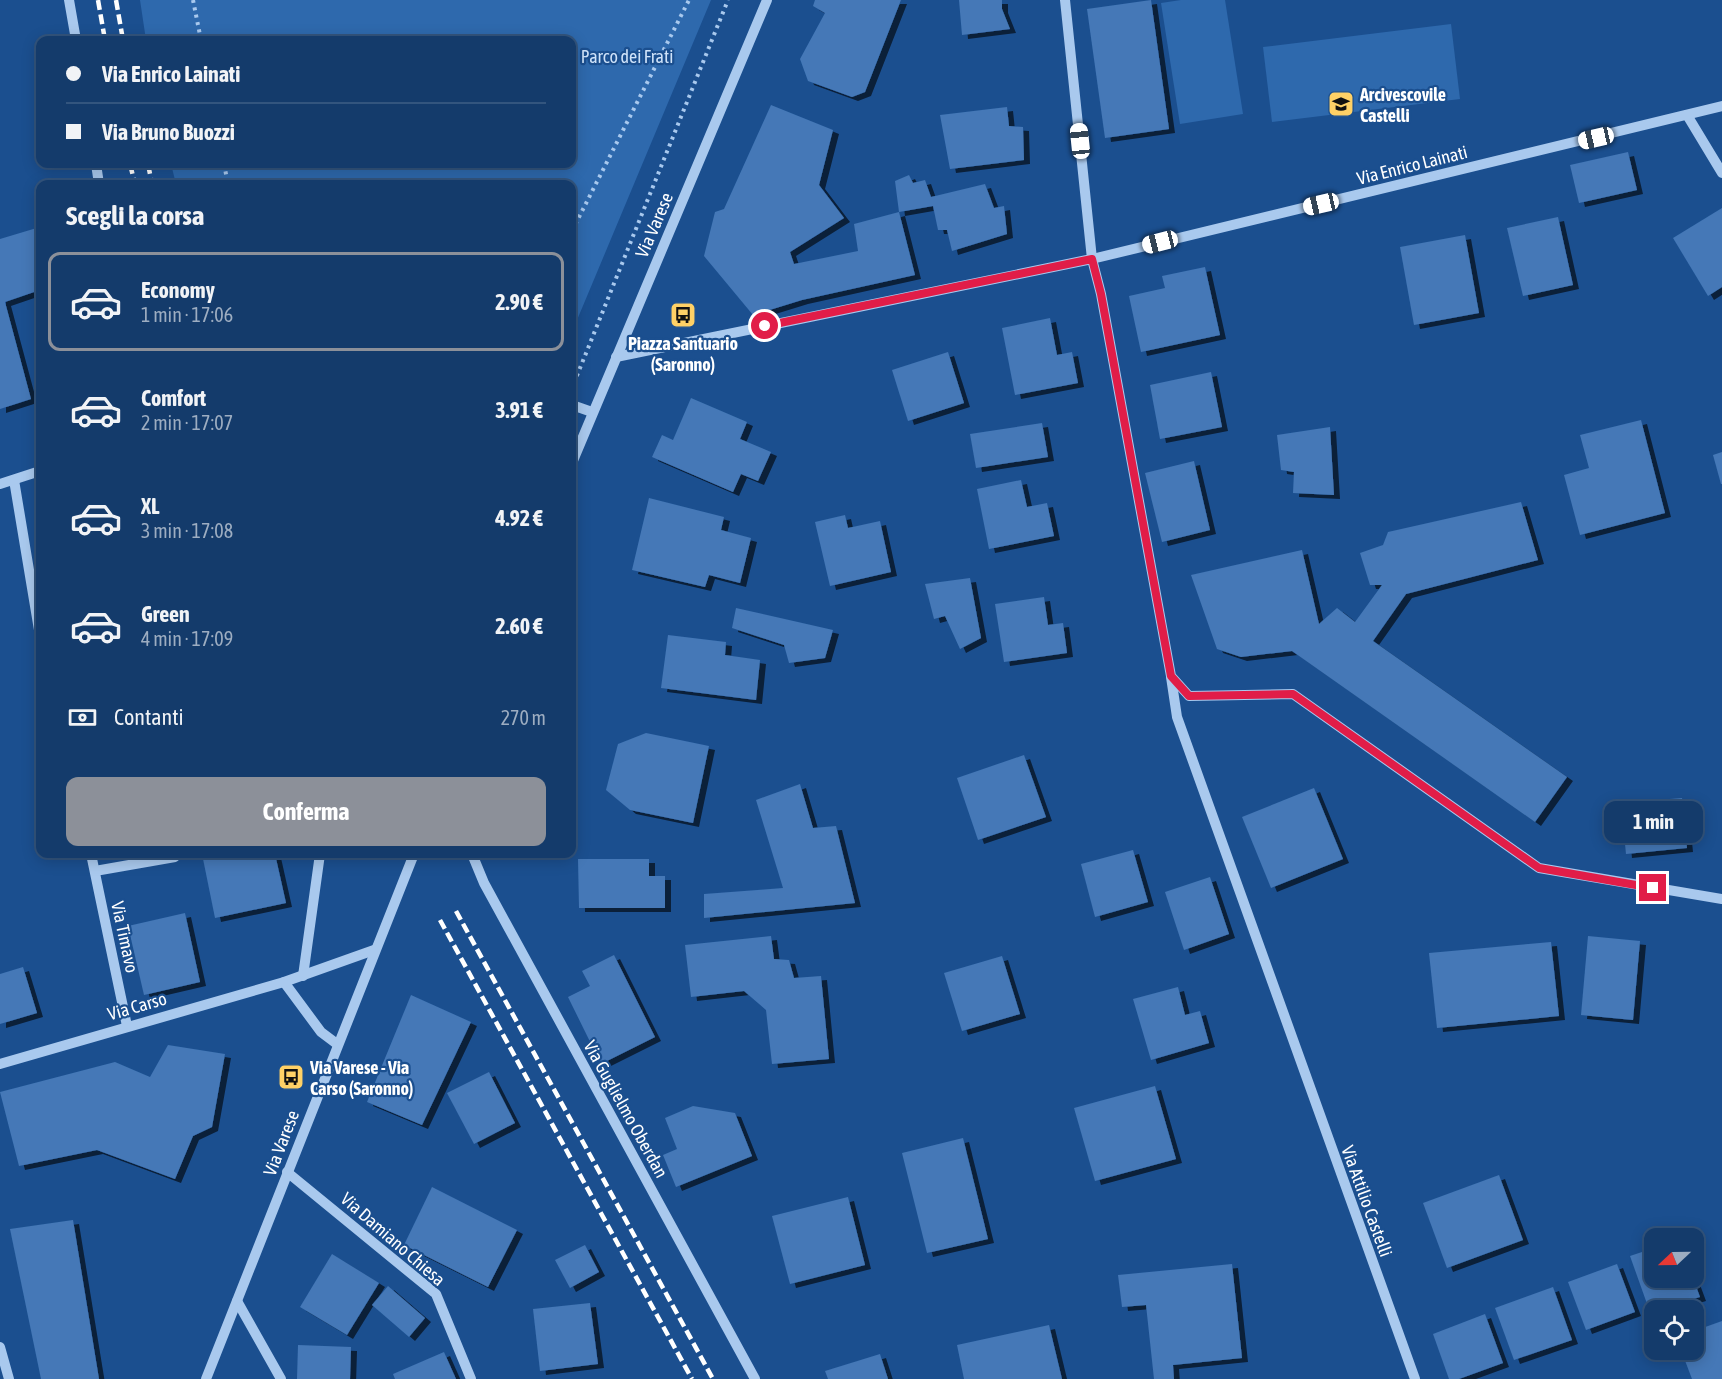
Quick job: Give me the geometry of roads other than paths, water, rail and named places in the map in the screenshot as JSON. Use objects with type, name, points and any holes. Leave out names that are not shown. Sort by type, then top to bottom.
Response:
[{"type":"street","points":[[69,0],[75,36]]},
{"type":"street","name":"Via Varese","points":[[576,453],[767,0]]},
{"type":"street","name":"Via Attilio Castelli","points":[[1065,0],[1092,259],[1101,294],[1177,717],[1289,1035],[1415,1379]]},
{"type":"street","name":"Via Enrico Lainati","points":[[616,357],[1092,259],[1722,106]]},
{"type":"street","points":[[1687,116],[1722,173]]},
{"type":"street","points":[[576,406],[592,412]]},
{"type":"street","points":[[0,484],[36,472]]},
{"type":"street","points":[[14,480],[36,594]]},
{"type":"street","points":[[1171,676],[1189,696],[1293,694],[1539,868],[1722,899]]},
{"type":"street","name":"Via Timavo","points":[[92,858],[127,1026]]},
{"type":"street","points":[[94,871],[169,858]]},
{"type":"street","points":[[303,976],[319,858]]},
{"type":"street","name":"Via Varese","points":[[206,1379],[412,858]]},
{"type":"street","name":"Via Guglielmo Oberdan","points":[[474,858],[484,883],[755,1379]]},
{"type":"street","name":"Via Carso","points":[[0,1064],[284,982],[374,950]]},
{"type":"street","points":[[284,982],[321,1032],[337,1044]]},
{"type":"street","name":"Via Damiano Chiesa","points":[[287,1172],[436,1294],[471,1379]]},
{"type":"street","points":[[237,1301],[280,1379]]},
{"type":"street","points":[[0,1347],[9,1379]]},
{"type":"railway","points":[[98,0],[104,36]]},
{"type":"railway","points":[[116,0],[122,36]]},
{"type":"railway","points":[[131,168],[134,180]]},
{"type":"railway","points":[[149,168],[151,180]]},
{"type":"railway","points":[[456,911],[713,1379]]},
{"type":"railway","points":[[440,920],[692,1379]]},
{"type":"place","name":"Arcivescovile Castelli","points":[[1341,104]]},
{"type":"place","name":"Piazza Santuario (Saronno)","points":[[683,315]]},
{"type":"place","name":"Via Varese - Via Carso (Saronno)","points":[[291,1077]]},
{"type":"park label","name":"Parco dei Frati","points":[[627,56]]}]
